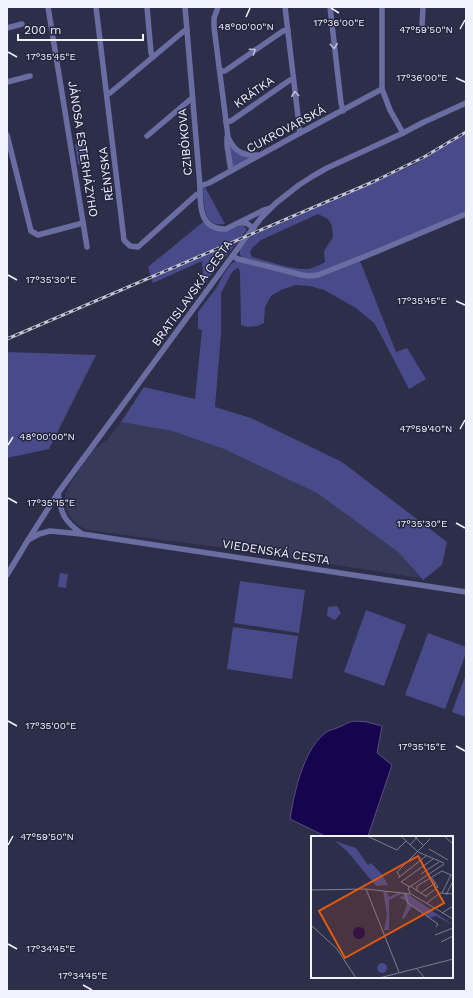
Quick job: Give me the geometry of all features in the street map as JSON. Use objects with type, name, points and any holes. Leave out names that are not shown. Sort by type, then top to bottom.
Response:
[{"type":"street","name":"JÁNOSA ESTERHÁZYHO","points":[[48,7],[87,247]]},
{"type":"street","name":"RÉNYSKA","points":[[96,7],[124,240],[130,246],[138,247],[200,193]]},
{"type":"street","points":[[147,7],[151,53],[153,57]]},
{"type":"street","name":"CZIBÓKOVA","points":[[185,7],[202,213],[207,224],[212,227],[226,229],[238,223]]},
{"type":"street","points":[[218,7],[214,18],[228,137],[231,145],[240,152],[260,155]]},
{"type":"street","points":[[286,7],[300,133]]},
{"type":"street","points":[[330,7],[343,111]]},
{"type":"street","points":[[382,7],[382,89],[390,110],[403,133]]},
{"type":"street","points":[[422,26],[423,7]]},
{"type":"street","points":[[7,28],[22,24]]},
{"type":"street","points":[[107,94],[187,30]]},
{"type":"street","points":[[220,71],[225,71],[283,30],[288,30]]},
{"type":"street","points":[[7,82],[30,76]]},
{"type":"street","name":"KRÁTKA","points":[[226,122],[231,121],[290,80],[294,80]]},
{"type":"street","name":"CUKROVARSKÁ","points":[[200,186],[209,183],[382,89]]},
{"type":"street","points":[[147,136],[192,98]]},
{"type":"street","name":"BRATISLAVSKÁ CESTA","points":[[7,575],[58,493],[232,256],[270,208],[299,185],[327,168],[424,122],[466,104]]},
{"type":"street","points":[[7,135],[31,231],[38,235],[83,223]]},
{"type":"street","points":[[228,137],[227,145],[231,171]]},
{"type":"street","points":[[238,223],[270,208]]},
{"type":"street","points":[[232,256],[238,259],[302,275],[318,275],[466,214]]},
{"type":"street","points":[[238,223],[246,223],[254,228]]},
{"type":"street","points":[[58,493],[64,517],[82,534]]},
{"type":"street","name":"VIEDENSKÁ CESTA","points":[[28,540],[39,534],[50,531],[82,534],[466,592]]},
{"type":"shaded area","points":[[466,133],[466,213],[324,271],[313,274],[302,273],[243,258],[240,255],[240,250],[251,236],[415,164]],"holes":[[[318,214],[328,219],[332,226],[333,237],[324,251],[325,262],[310,269],[301,269],[287,267],[252,257],[250,252],[261,240]]]},
{"type":"shaded area","points":[[85,142],[89,163],[78,165],[75,144]]},
{"type":"shaded area","points":[[229,145],[255,157],[235,167],[232,166]]},
{"type":"shaded area","points":[[205,187],[225,224],[212,222],[206,214],[203,188]]},
{"type":"shaded area","points":[[203,222],[210,228],[227,231],[244,226],[246,231],[204,284],[202,261],[153,283],[148,267]]},
{"type":"shaded area","points":[[236,261],[300,277],[360,261],[396,352],[407,348],[426,379],[409,389],[374,323],[356,308],[324,290],[310,286],[295,285],[281,290],[271,296],[265,307],[264,323],[252,327],[241,325],[240,273],[239,269],[237,268],[232,272],[221,293],[221,333],[215,407],[251,418],[342,462],[447,542],[442,565],[423,580],[398,552],[317,493],[224,449],[172,431],[121,422],[144,387],[195,399],[202,330],[198,329],[198,312],[217,287],[231,264]]},
{"type":"shaded area","points":[[7,352],[96,355],[49,449],[7,458]]},
{"type":"shaded area","points":[[121,422],[172,431],[224,449],[317,493],[398,552],[420,578],[233,549],[88,530],[79,526],[71,518],[67,510],[64,501],[66,493],[92,451],[108,439]]},
{"type":"shaded area","points":[[60,573],[68,574],[66,588],[58,587]]},
{"type":"shaded area","points":[[240,581],[305,590],[299,633],[234,623]]},
{"type":"shaded area","points":[[337,606],[341,613],[335,620],[327,616],[328,607]]},
{"type":"shaded area","points":[[366,610],[406,625],[384,686],[344,672]]},
{"type":"shaded area","points":[[233,627],[298,636],[292,679],[227,669]]},
{"type":"shaded area","points":[[428,633],[466,647],[466,653],[445,709],[405,695]]},
{"type":"shaded area","points":[[466,674],[466,717],[452,712]]},
{"type":"shaded area","points":[[349,722],[367,722],[382,726],[377,753],[392,765],[368,836],[325,836],[290,819],[294,796],[306,759],[312,747],[328,731]]},
{"type":"railway","points":[[7,339],[375,181],[424,157],[466,132]]}]
